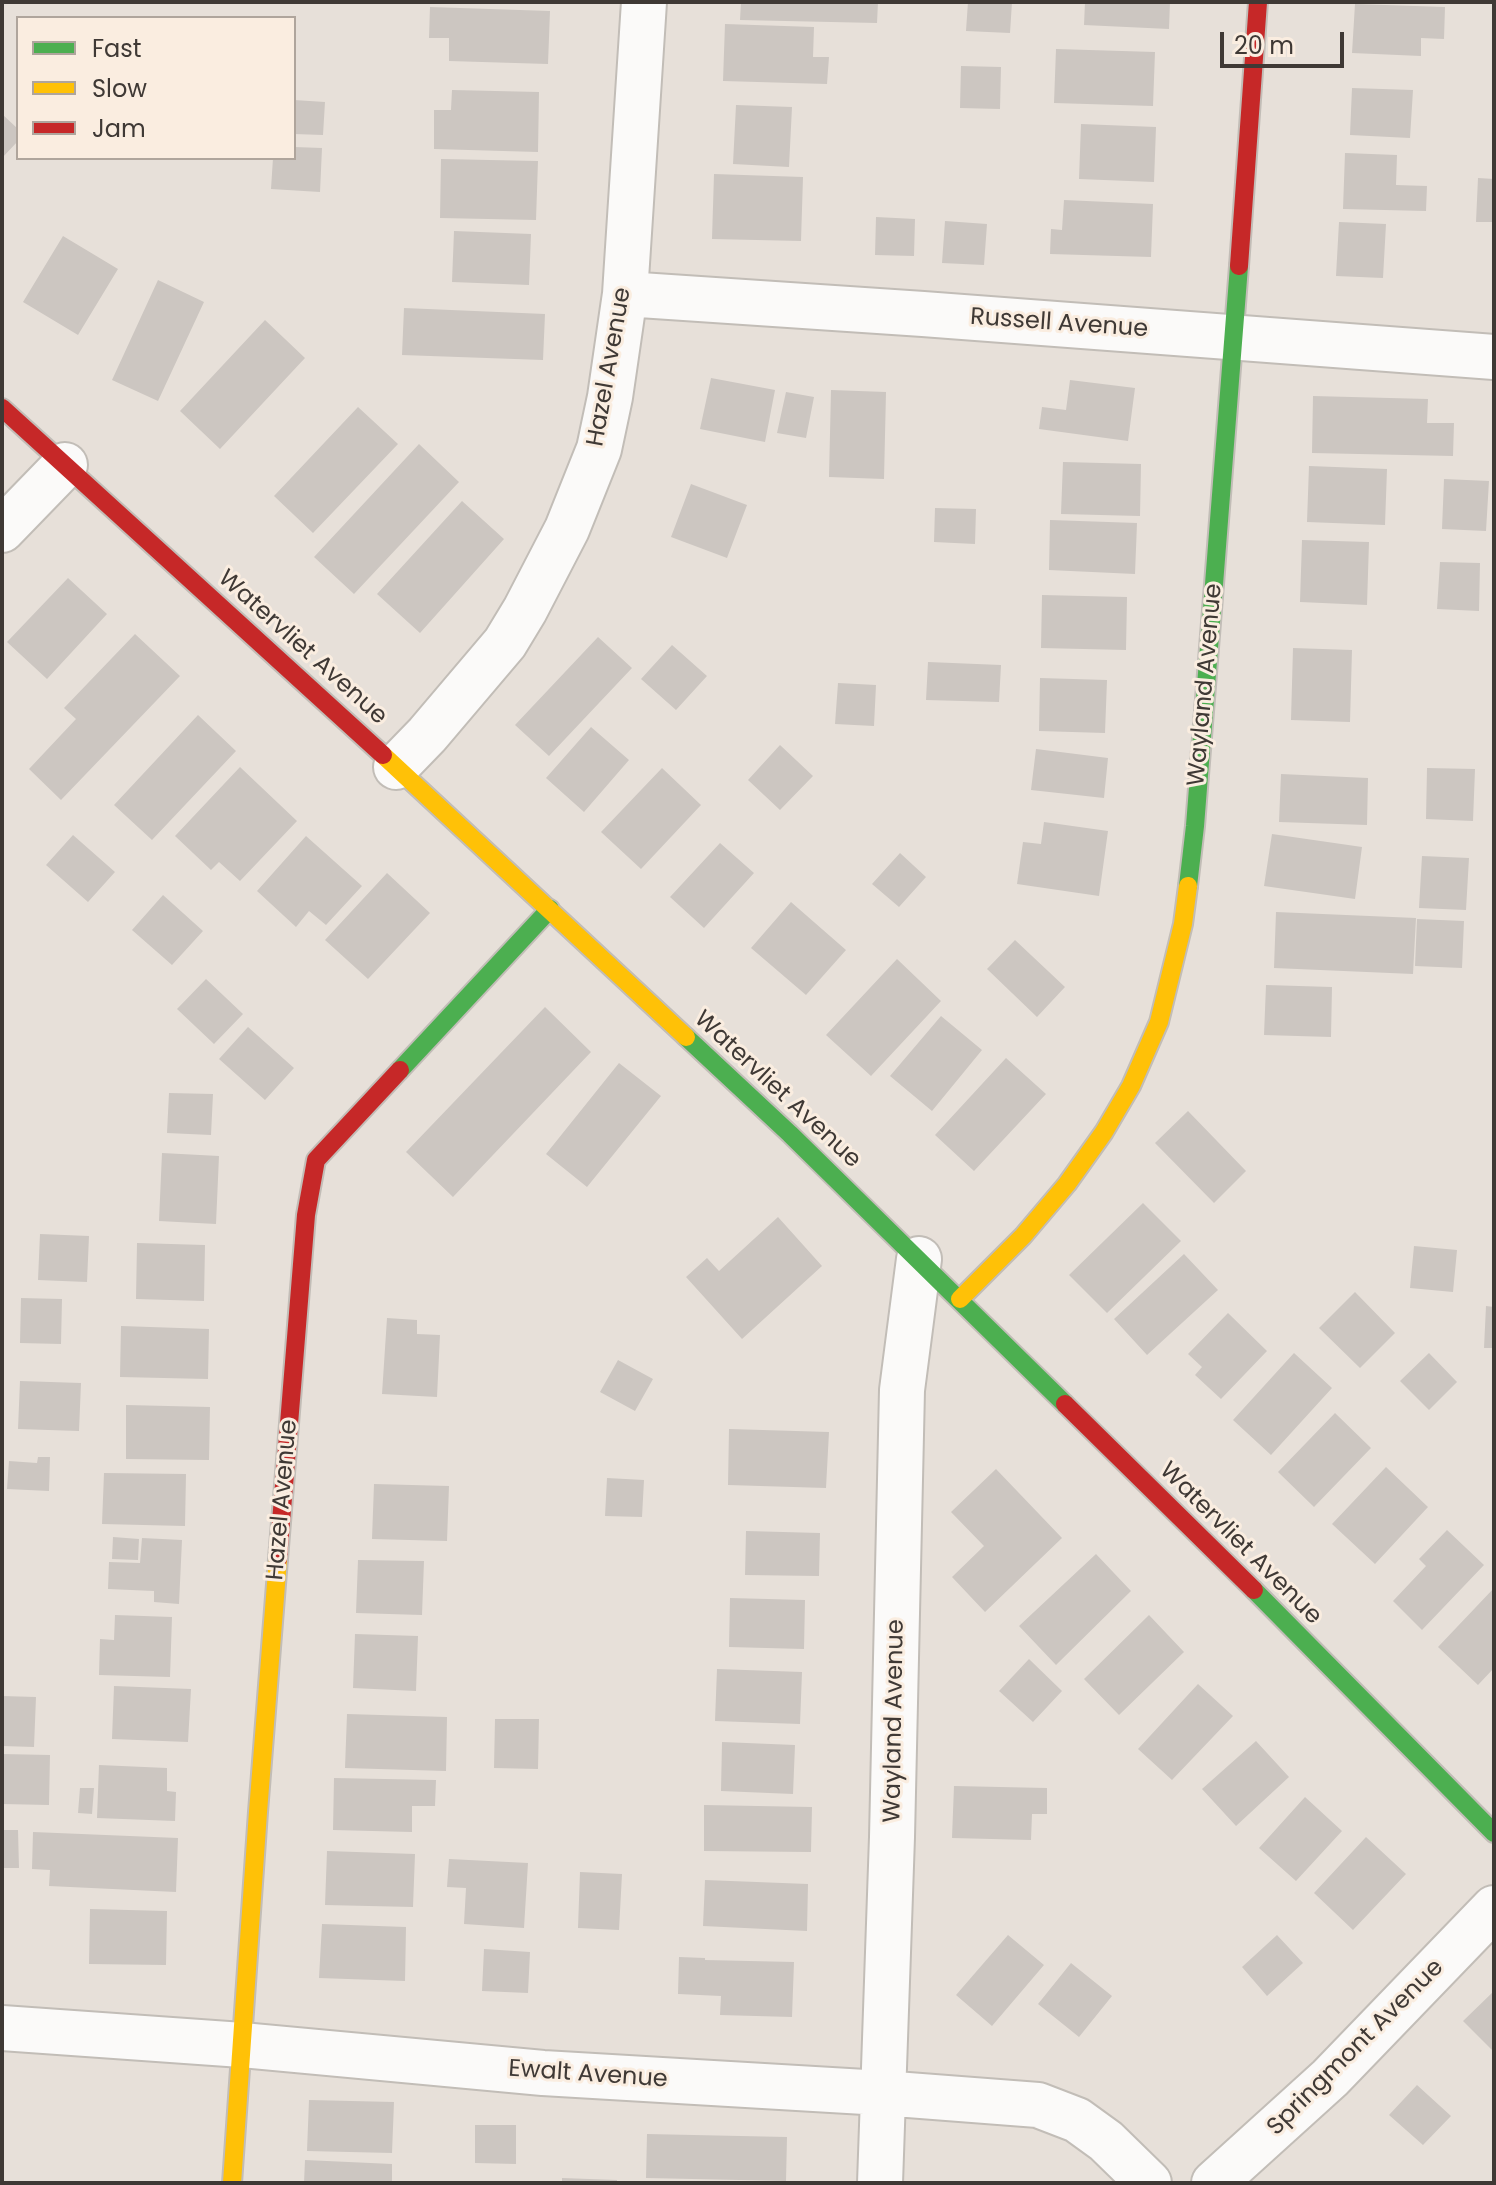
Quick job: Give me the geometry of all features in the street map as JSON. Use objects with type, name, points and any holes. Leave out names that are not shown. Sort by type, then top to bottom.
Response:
[{"type":"street","name":"Hazel Avenue","points":[[396,767],[505,643],[567,529],[599,449],[625,294],[644,2]]},
{"type":"street","name":"Wayland Avenue","points":[[960,1299],[1023,1236],[1067,1184],[1104,1132],[1131,1086],[1159,1022],[1183,924],[1195,826],[1258,2]]},
{"type":"street","name":"Russell Avenue","points":[[625,294],[1494,357]]},
{"type":"street","name":"Watervliet Avenue","points":[[2,408],[396,767],[790,1134],[1218,1554],[1494,1833]]},
{"type":"street","points":[[2,530],[65,465]]},
{"type":"street","name":"Hazel Avenue","points":[[232,2183],[306,1215],[316,1160],[550,909]]},
{"type":"street","name":"Wayland Avenue","points":[[880,2183],[892,1837],[902,1390],[919,1259]]},
{"type":"street","name":"Springmont Avenue","points":[[1214,2183],[1330,2078],[1494,1908]]},
{"type":"street","name":"Ewalt Avenue","points":[[2,2028],[242,2045],[543,2073],[1038,2105],[1077,2120],[1106,2141],[1149,2183]]},
{"type":"building","points":[[741,2],[878,2],[877,23],[740,20]]},
{"type":"building","points":[[968,2],[1012,2],[1010,33],[966,31]]},
{"type":"building","points":[[1085,2],[1170,2],[1169,29],[1084,25]]},
{"type":"building","points":[[1355,4],[1445,7],[1444,39],[1421,38],[1421,56],[1352,53]]},
{"type":"building","points":[[430,7],[550,11],[548,64],[449,61],[449,38],[429,38]]},
{"type":"building","points":[[725,24],[814,27],[813,57],[829,57],[827,84],[723,81]]},
{"type":"building","points":[[1056,49],[1155,52],[1153,106],[1054,103]]},
{"type":"building","points":[[961,66],[1001,67],[1000,109],[960,108]]},
{"type":"building","points":[[1352,88],[1413,90],[1410,138],[1350,135]]},
{"type":"building","points":[[452,90],[539,92],[538,152],[434,149],[434,110],[451,110]]},
{"type":"building","points":[[296,100],[325,102],[323,135],[296,134]]},
{"type":"building","points":[[736,105],[792,107],[789,167],[733,164]]},
{"type":"building","points":[[2,114],[16,127],[16,143],[2,158]]},
{"type":"building","points":[[1081,124],[1156,127],[1154,182],[1079,179]]},
{"type":"building","points":[[296,147],[322,148],[320,192],[271,189],[273,160],[296,160]]},
{"type":"building","points":[[1345,153],[1397,155],[1396,185],[1427,186],[1426,211],[1343,209]]},
{"type":"building","points":[[441,159],[538,161],[536,220],[440,218]]},
{"type":"building","points":[[714,174],[803,177],[801,241],[712,239]]},
{"type":"building","points":[[1478,178],[1494,179],[1494,222],[1476,222]]},
{"type":"building","points":[[1064,200],[1153,204],[1151,257],[1050,254],[1051,229],[1062,230]]},
{"type":"building","points":[[876,217],[915,219],[914,256],[875,255]]},
{"type":"building","points":[[945,221],[987,224],[984,265],[942,263]]},
{"type":"building","points":[[1339,222],[1386,224],[1383,278],[1336,276]]},
{"type":"building","points":[[454,231],[531,234],[529,285],[452,282]]},
{"type":"building","points":[[63,236],[118,269],[78,335],[23,302]]},
{"type":"building","points":[[158,280],[204,302],[158,401],[112,380]]},
{"type":"building","points":[[404,308],[545,314],[543,360],[402,355]]},
{"type":"building","points":[[265,320],[305,358],[220,449],[180,411]]},
{"type":"building","points":[[711,378],[775,390],[765,442],[700,429]]},
{"type":"building","points":[[1070,380],[1135,388],[1128,441],[1039,429],[1042,407],[1066,410]]},
{"type":"building","points":[[831,390],[886,392],[884,479],[829,477]]},
{"type":"building","points":[[786,392],[814,397],[806,438],[777,433]]},
{"type":"building","points":[[1313,396],[1428,399],[1427,423],[1454,423],[1453,456],[1312,453]]},
{"type":"building","points":[[358,407],[398,444],[313,533],[274,496]]},
{"type":"building","points":[[419,444],[459,482],[354,594],[314,557]]},
{"type":"building","points":[[1063,462],[1141,464],[1140,516],[1061,514]]},
{"type":"building","points":[[1309,466],[1387,469],[1385,525],[1307,522]]},
{"type":"building","points":[[1444,479],[1489,481],[1486,531],[1442,529]]},
{"type":"building","points":[[691,484],[747,505],[727,558],[671,537]]},
{"type":"building","points":[[462,501],[504,539],[420,633],[377,594]]},
{"type":"building","points":[[935,508],[976,509],[975,544],[934,542]]},
{"type":"building","points":[[1050,520],[1137,523],[1135,574],[1049,570]]},
{"type":"building","points":[[1302,540],[1369,542],[1367,605],[1300,602]]},
{"type":"building","points":[[1440,562],[1480,563],[1479,611],[1437,609]]},
{"type":"building","points":[[68,578],[107,614],[47,679],[7,642]]},
{"type":"building","points":[[1042,595],[1127,597],[1126,650],[1041,648]]},
{"type":"building","points":[[135,634],[180,676],[61,800],[29,769],[76,719],[64,708]]},
{"type":"building","points":[[598,637],[632,668],[549,756],[515,725]]},
{"type":"building","points":[[672,645],[707,676],[676,710],[641,679]]},
{"type":"building","points":[[1293,648],[1352,650],[1350,722],[1291,720]]},
{"type":"building","points":[[928,662],[1001,665],[999,702],[926,700]]},
{"type":"building","points":[[1040,678],[1107,680],[1105,733],[1039,731]]},
{"type":"building","points":[[838,683],[876,685],[874,726],[835,724]]},
{"type":"building","points":[[198,715],[236,751],[152,840],[114,805]]},
{"type":"building","points":[[591,727],[629,760],[584,812],[546,778]]},
{"type":"building","points":[[780,745],[813,776],[780,810],[748,780]]},
{"type":"building","points":[[1036,749],[1108,758],[1104,798],[1031,790]]},
{"type":"building","points":[[240,767],[297,821],[240,881],[219,862],[211,870],[175,836]]},
{"type":"building","points":[[662,768],[701,805],[641,869],[601,832]]},
{"type":"building","points":[[1427,768],[1475,769],[1473,821],[1426,819]]},
{"type":"building","points":[[1281,774],[1368,778],[1367,825],[1279,822]]},
{"type":"building","points":[[1044,822],[1108,831],[1099,896],[1017,884],[1023,842],[1041,844]]},
{"type":"building","points":[[1272,834],[1362,847],[1355,899],[1264,886]]},
{"type":"building","points":[[73,835],[115,872],[88,902],[46,865]]},
{"type":"building","points":[[306,836],[362,886],[326,925],[309,911],[296,927],[257,891]]},
{"type":"building","points":[[720,843],[754,873],[704,928],[670,897]]},
{"type":"building","points":[[900,853],[926,877],[899,907],[872,884]]},
{"type":"building","points":[[1422,856],[1469,858],[1466,910],[1419,908]]},
{"type":"building","points":[[387,873],[430,913],[368,979],[325,940]]},
{"type":"building","points":[[163,895],[203,931],[172,965],[132,930]]},
{"type":"building","points":[[791,902],[846,950],[806,995],[751,948]]},
{"type":"building","points":[[1276,912],[1416,918],[1413,974],[1274,968]]},
{"type":"building","points":[[1417,919],[1464,921],[1462,968],[1415,966]]},
{"type":"building","points":[[1015,940],[1065,987],[1037,1017],[987,969]]},
{"type":"building","points":[[897,959],[941,1001],[871,1076],[826,1035]]},
{"type":"building","points":[[206,979],[243,1014],[214,1044],[177,1009]]},
{"type":"building","points":[[1266,985],[1332,987],[1331,1037],[1264,1035]]},
{"type":"building","points":[[545,1007],[591,1052],[453,1197],[406,1152]]},
{"type":"building","points":[[941,1016],[982,1050],[932,1111],[890,1076]]},
{"type":"building","points":[[248,1027],[294,1068],[265,1100],[219,1059]]},
{"type":"building","points":[[1006,1058],[1046,1094],[974,1171],[935,1135]]},
{"type":"building","points":[[619,1063],[661,1096],[587,1187],[546,1154]]},
{"type":"building","points":[[169,1093],[213,1094],[211,1135],[167,1133]]},
{"type":"building","points":[[1188,1111],[1246,1171],[1214,1203],[1155,1143]]},
{"type":"building","points":[[162,1153],[219,1156],[216,1224],[159,1221]]},
{"type":"building","points":[[1143,1203],[1181,1241],[1107,1313],[1069,1275]]},
{"type":"building","points":[[778,1217],[822,1266],[742,1339],[686,1277],[707,1258],[719,1271]]},
{"type":"building","points":[[40,1234],[89,1236],[87,1282],[38,1280]]},
{"type":"building","points":[[137,1243],[205,1245],[204,1301],[136,1299]]},
{"type":"building","points":[[1414,1246],[1457,1250],[1453,1292],[1410,1288]]},
{"type":"building","points":[[1184,1254],[1218,1290],[1147,1355],[1114,1319]]},
{"type":"building","points":[[1355,1292],[1395,1333],[1360,1368],[1319,1328]]},
{"type":"building","points":[[21,1298],[62,1299],[61,1344],[20,1343]]},
{"type":"building","points":[[1486,1306],[1494,1307],[1494,1348],[1484,1348]]},
{"type":"building","points":[[1228,1313],[1267,1351],[1221,1399],[1195,1375],[1202,1367],[1188,1354]]},
{"type":"building","points":[[387,1318],[417,1320],[417,1334],[440,1335],[437,1397],[382,1394]]},
{"type":"building","points":[[121,1326],[209,1329],[208,1379],[120,1377]]},
{"type":"building","points":[[1294,1353],[1332,1388],[1271,1455],[1233,1420]]},
{"type":"building","points":[[1429,1353],[1457,1382],[1429,1410],[1400,1381]]},
{"type":"building","points":[[618,1360],[653,1379],[635,1411],[600,1392]]},
{"type":"building","points":[[20,1381],[81,1383],[79,1431],[18,1429]]},
{"type":"building","points":[[126,1405],[210,1407],[209,1460],[126,1459]]},
{"type":"building","points":[[1335,1413],[1371,1448],[1314,1507],[1278,1472]]},
{"type":"building","points":[[729,1429],[829,1432],[826,1488],[728,1485]]},
{"type":"building","points":[[38,1457],[50,1457],[49,1491],[7,1489],[9,1461],[37,1463]]},
{"type":"building","points":[[1386,1467],[1428,1507],[1375,1564],[1332,1524]]},
{"type":"building","points":[[996,1469],[1062,1538],[985,1612],[952,1577],[984,1546],[951,1512]]},
{"type":"building","points":[[104,1473],[186,1474],[185,1526],[102,1524]]},
{"type":"building","points":[[607,1478],[644,1480],[642,1517],[605,1516]]},
{"type":"building","points":[[374,1484],[449,1486],[447,1541],[372,1539]]},
{"type":"building","points":[[1447,1530],[1484,1565],[1422,1630],[1393,1601],[1426,1566],[1419,1559]]},
{"type":"building","points":[[746,1531],[820,1533],[819,1576],[745,1575]]},
{"type":"building","points":[[113,1537],[139,1539],[138,1560],[112,1559]]},
{"type":"building","points":[[142,1538],[182,1540],[179,1604],[154,1602],[154,1591],[108,1589],[109,1562],[140,1563]]},
{"type":"building","points":[[1096,1554],[1131,1591],[1056,1665],[1019,1626]]},
{"type":"building","points":[[358,1560],[424,1561],[422,1615],[356,1613]]},
{"type":"building","points":[[1494,1588],[1494,1668],[1478,1685],[1438,1647]]},
{"type":"building","points":[[730,1598],[805,1600],[804,1649],[729,1647]]},
{"type":"building","points":[[115,1615],[172,1617],[170,1677],[99,1675],[100,1639],[114,1640]]},
{"type":"building","points":[[1149,1615],[1184,1652],[1119,1715],[1084,1679]]},
{"type":"building","points":[[355,1634],[418,1636],[416,1691],[353,1688]]},
{"type":"building","points":[[1029,1659],[1062,1691],[1033,1722],[999,1691]]},
{"type":"building","points":[[717,1669],[802,1672],[800,1724],[715,1721]]},
{"type":"building","points":[[1198,1684],[1233,1716],[1172,1780],[1138,1749]]},
{"type":"building","points":[[114,1686],[191,1689],[188,1742],[112,1739]]},
{"type":"building","points":[[2,1696],[36,1697],[34,1747],[2,1746]]},
{"type":"building","points":[[347,1714],[447,1717],[446,1771],[345,1768]]},
{"type":"building","points":[[495,1719],[539,1719],[538,1769],[494,1768]]},
{"type":"building","points":[[1256,1741],[1289,1777],[1236,1826],[1202,1789]]},
{"type":"building","points":[[722,1742],[795,1745],[793,1794],[721,1791]]},
{"type":"building","points":[[2,1754],[50,1755],[49,1805],[2,1804]]},
{"type":"building","points":[[99,1765],[167,1768],[167,1791],[176,1792],[175,1821],[97,1818]]},
{"type":"building","points":[[334,1778],[436,1780],[435,1806],[412,1806],[412,1832],[333,1830]]},
{"type":"building","points":[[954,1786],[1047,1788],[1047,1814],[1032,1814],[1031,1840],[952,1838]]},
{"type":"building","points":[[80,1788],[94,1788],[92,1814],[78,1813]]},
{"type":"building","points":[[1305,1797],[1342,1831],[1296,1881],[1259,1848]]},
{"type":"building","points":[[704,1805],[812,1807],[811,1852],[704,1851]]},
{"type":"building","points":[[2,1830],[18,1830],[19,1868],[2,1868]]},
{"type":"building","points":[[33,1832],[178,1838],[176,1892],[49,1886],[50,1870],[32,1869]]},
{"type":"building","points":[[1366,1837],[1406,1874],[1353,1930],[1314,1893]]},
{"type":"building","points":[[327,1851],[415,1854],[413,1907],[325,1905]]},
{"type":"building","points":[[449,1859],[528,1863],[524,1928],[464,1924],[466,1888],[447,1887]]},
{"type":"building","points":[[580,1872],[622,1874],[619,1930],[578,1928]]},
{"type":"building","points":[[705,1880],[808,1884],[807,1931],[703,1926]]},
{"type":"building","points":[[90,1909],[167,1911],[166,1965],[89,1964]]},
{"type":"building","points":[[322,1924],[406,1927],[405,1981],[319,1978]]},
{"type":"building","points":[[1008,1935],[1044,1965],[992,2026],[956,1995]]},
{"type":"building","points":[[1277,1935],[1303,1963],[1267,1996],[1242,1967]]},
{"type":"building","points":[[484,1949],[530,1952],[528,1993],[482,1991]]},
{"type":"building","points":[[679,1957],[794,1962],[792,2017],[720,2015],[721,1996],[678,1994]]},
{"type":"building","points":[[1071,1963],[1112,1996],[1079,2037],[1038,2004]]},
{"type":"building","points":[[1494,1991],[1494,2052],[1463,2021]]},
{"type":"building","points":[[1417,2085],[1451,2116],[1423,2145],[1389,2115]]},
{"type":"building","points":[[309,2100],[394,2102],[392,2153],[307,2151]]},
{"type":"building","points":[[475,2125],[516,2125],[516,2164],[475,2163]]},
{"type":"building","points":[[647,2134],[787,2137],[786,2181],[646,2178]]},
{"type":"building","points":[[305,2160],[392,2164],[392,2183],[304,2183]]},
{"type":"building","points":[[562,2178],[617,2180],[617,2183],[562,2183]]},
{"type":"traffic: fast","points":[[1188,886],[1239,266]]},
{"type":"traffic: fast","points":[[400,1070],[550,909]]},
{"type":"traffic: fast","points":[[686,1037],[790,1134],[1065,1404]]},
{"type":"traffic: fast","points":[[1254,1590],[1494,1833]]},
{"type":"traffic: slow","points":[[383,755],[686,1037]]},
{"type":"traffic: slow","points":[[960,1299],[1023,1236],[1067,1184],[1104,1132],[1131,1086],[1159,1022],[1183,924],[1188,886]]},
{"type":"traffic: slow","points":[[232,2183],[278,1559]]},
{"type":"traffic: jam","points":[[1239,266],[1258,2]]},
{"type":"traffic: jam","points":[[2,408],[383,755]]},
{"type":"traffic: jam","points":[[278,1559],[306,1215],[316,1160],[400,1070]]},
{"type":"traffic: jam","points":[[1065,1404],[1254,1590]]}]
